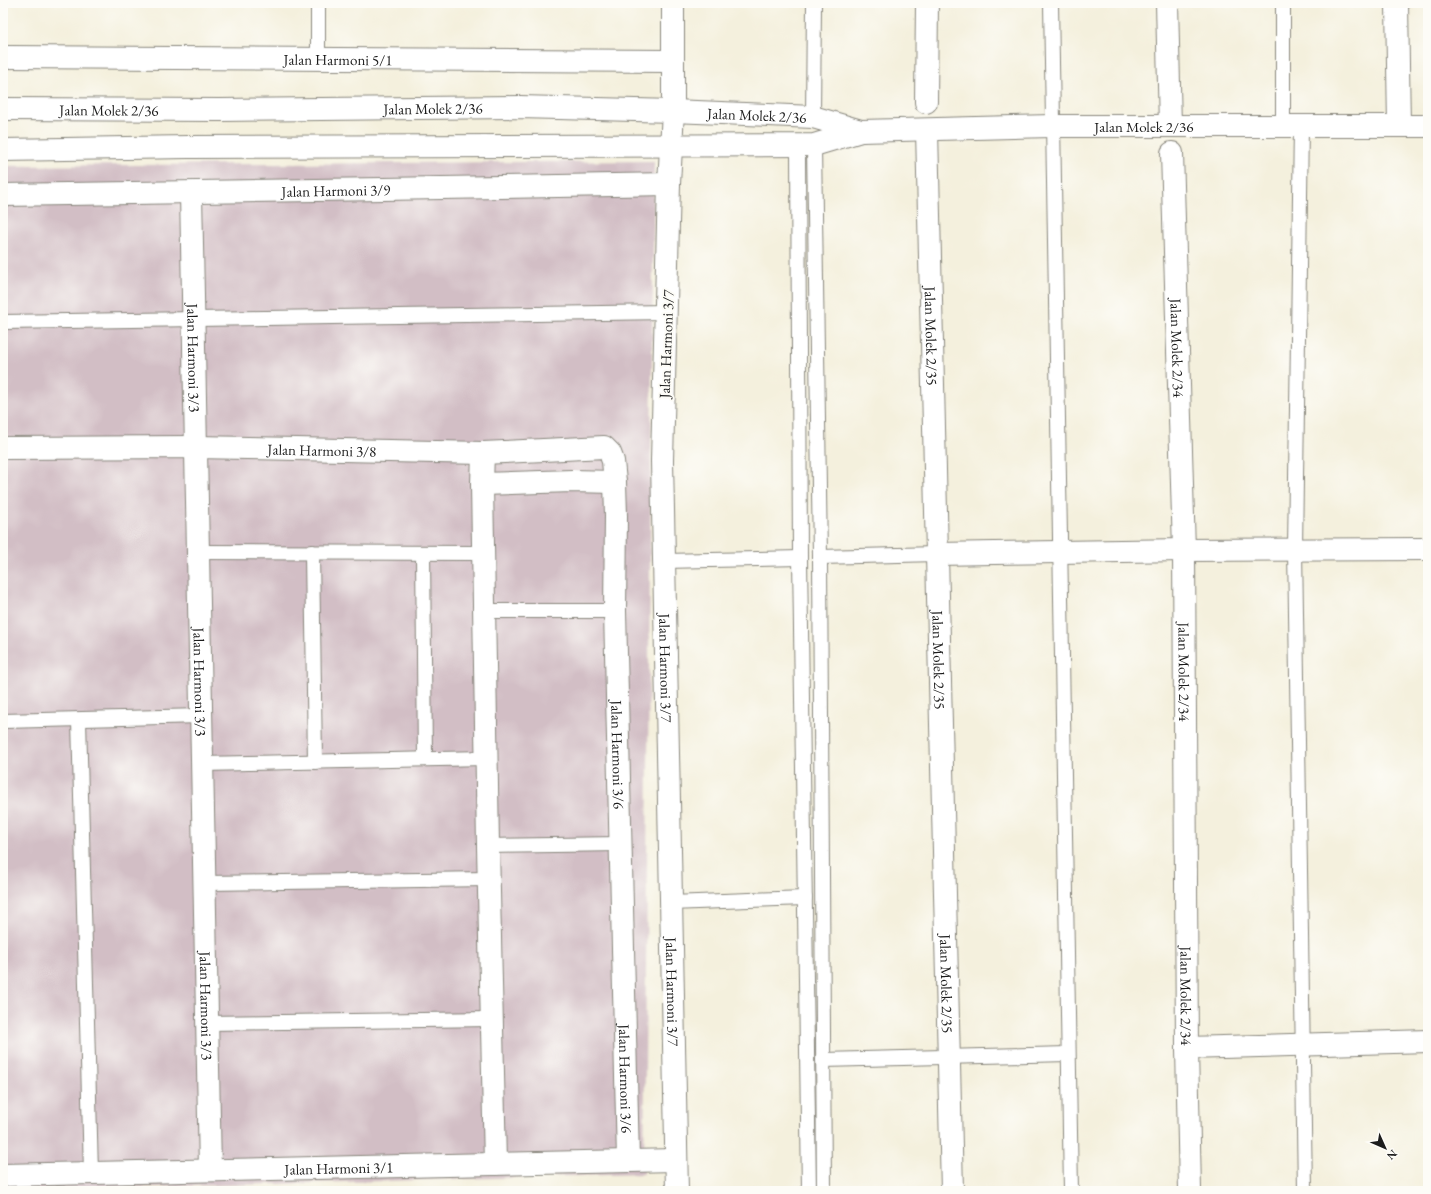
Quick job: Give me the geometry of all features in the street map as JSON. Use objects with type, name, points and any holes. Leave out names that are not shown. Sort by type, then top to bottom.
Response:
[{"type":"street","name":"Jalan Harmoni 3/7","points":[[673,3],[673,111],[669,184],[667,312],[662,461],[677,1191]]},
{"type":"street","points":[[926,102],[927,3]]},
{"type":"street","points":[[1168,3],[1170,126]]},
{"type":"street","points":[[1397,3],[1399,126]]},
{"type":"street","name":"Jalan Harmoni 5/1","points":[[3,57],[672,61]]},
{"type":"street","name":"Jalan Molek 2/36","points":[[3,109],[228,110],[520,107],[673,111],[813,117],[861,131]]},
{"type":"street","name":"Jalan Molek 2/36","points":[[3,150],[188,147],[806,145],[861,131],[1052,126],[1428,126]]},
{"type":"street","name":"Jalan Molek 2/35","points":[[927,130],[952,1191]]},
{"type":"street","name":"Jalan Molek 2/34","points":[[1172,153],[1184,550],[1187,1048],[1190,1191]]},
{"type":"street","name":"Jalan Harmoni 3/9","points":[[3,195],[669,184]]},
{"type":"street","name":"Jalan Harmoni 3/3","points":[[192,193],[210,1170]]},
{"type":"street","name":"Jalan Harmoni 3/8","points":[[3,448],[196,447],[483,452],[604,447],[610,453],[613,461],[615,482]]},
{"type":"street","points":[[483,452],[482,484],[486,758],[495,1164]]},
{"type":"street","points":[[482,484],[572,481],[615,482]]},
{"type":"street","name":"Jalan Harmoni 3/6","points":[[615,482],[615,611],[628,1160]]},
{"type":"street","points":[[937,554],[1184,550],[1428,549]]},
{"type":"street","points":[[1187,1048],[1428,1041]]},
{"type":"street","name":"Jalan Harmoni 3/1","points":[[3,1175],[676,1160]]},
{"type":"lane","points":[[318,3],[318,60]]},
{"type":"lane","points":[[813,117],[814,3]]},
{"type":"lane","points":[[1051,3],[1071,1191]]},
{"type":"lane","points":[[1283,3],[1292,126],[1295,549],[1304,1191]]},
{"type":"lane","points":[[806,145],[820,557],[824,1191]]},
{"type":"lane","points":[[806,145],[800,558],[809,1191]]},
{"type":"lane","points":[[3,322],[667,312]]},
{"type":"lane","points":[[198,552],[483,553]]},
{"type":"lane","points":[[312,552],[315,762]]},
{"type":"lane","points":[[423,553],[425,759]]},
{"type":"lane","points":[[820,557],[937,554]]},
{"type":"lane","points":[[664,561],[800,558]]},
{"type":"lane","points":[[484,610],[615,611]]},
{"type":"lane","points":[[3,721],[202,716]]},
{"type":"lane","points":[[79,720],[91,1173]]},
{"type":"lane","points":[[202,764],[486,758]]},
{"type":"lane","points":[[488,846],[621,844]]},
{"type":"lane","points":[[205,883],[489,879]]},
{"type":"lane","points":[[671,903],[805,898]]},
{"type":"lane","points":[[207,1023],[491,1019]]},
{"type":"lane","points":[[823,1060],[1068,1054]]},
{"type":"shaded area","points":[[654,161],[644,1174],[3,1191],[3,166]]}]
